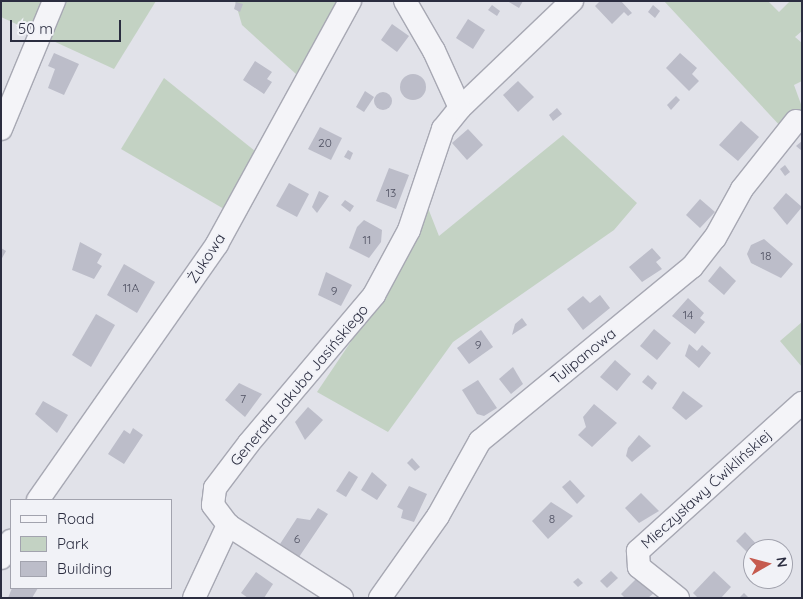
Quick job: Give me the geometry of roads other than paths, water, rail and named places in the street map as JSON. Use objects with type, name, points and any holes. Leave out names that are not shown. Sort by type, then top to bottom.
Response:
[{"type":"street","points":[[1,129],[54,1]]},
{"type":"street","name":"Żukowa","points":[[39,499],[217,244],[350,1]]},
{"type":"street","points":[[405,1],[434,51],[460,108]]},
{"type":"street","name":"Generała Jakuba Jasińskiego","points":[[342,598],[228,525],[213,504],[215,488],[374,295],[409,230],[444,129],[460,108],[572,1]]},
{"type":"street","name":"Tulipanowa","points":[[380,598],[438,516],[480,441],[692,267],[715,238],[742,189],[796,121]]},
{"type":"street","name":"Mieczysławy Ćwiklińskiej","points":[[678,598],[639,567],[638,551],[802,403]]},
{"type":"street","points":[[194,598],[228,525]]},
{"type":"street","points":[[1,558],[10,543]]}]
